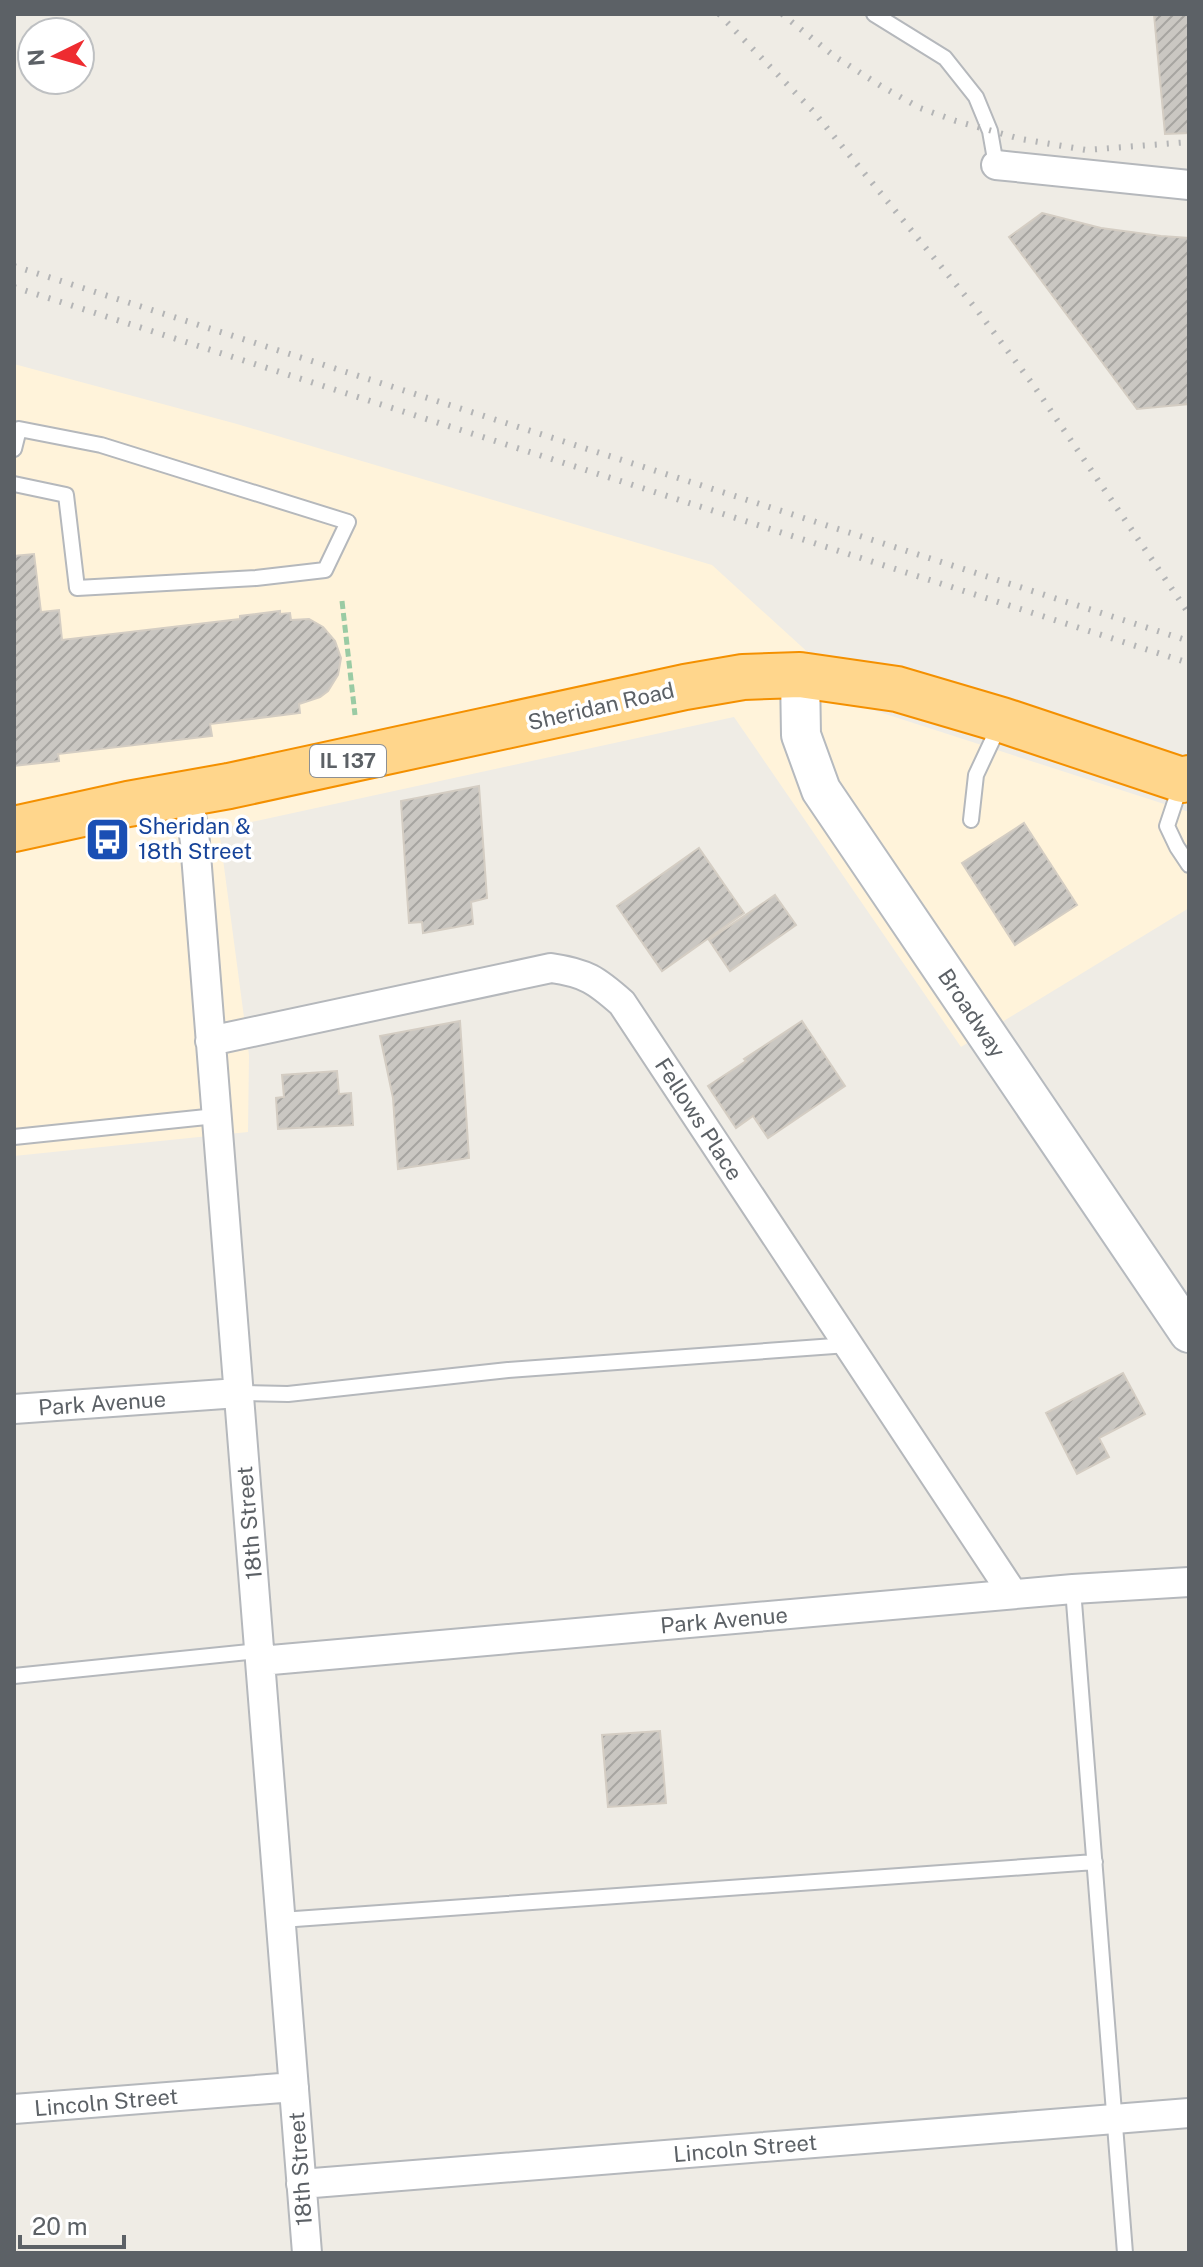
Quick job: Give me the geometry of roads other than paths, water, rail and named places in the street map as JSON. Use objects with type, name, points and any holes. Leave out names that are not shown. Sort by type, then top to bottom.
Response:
[{"type":"highway","name":"Sheridan Road","points":[[14,829],[743,677],[800,675],[897,689],[1002,720],[1187,783]]},
{"type":"street","points":[[996,165],[1189,185]]},
{"type":"street","name":"Broadway","points":[[800,675],[801,735],[821,790],[1189,1333]]},
{"type":"street","name":"18th Street","points":[[188,794],[195,842],[307,2253]]},
{"type":"street","name":"Fellows Place","points":[[210,1041],[551,968],[598,981],[622,1003],[1013,1594]]},
{"type":"street","name":"Park Avenue","points":[[14,1409],[238,1393]]},
{"type":"street","name":"Park Avenue","points":[[259,1656],[1189,1582]]},
{"type":"street","name":"Lincoln Street","points":[[14,2109],[294,2087]]},
{"type":"street","name":"Lincoln Street","points":[[301,2184],[1189,2113]]},
{"type":"lane","points":[[874,14],[945,58],[976,97],[990,131],[996,165]]},
{"type":"lane","points":[[14,449],[19,429],[101,445],[348,522],[325,570],[256,578],[77,588],[66,495],[14,484]]},
{"type":"lane","points":[[971,820],[976,775],[1002,720]]},
{"type":"lane","points":[[1187,783],[1167,826],[1189,865]]},
{"type":"lane","points":[[14,1137],[216,1116]]},
{"type":"lane","points":[[238,1393],[288,1394],[508,1370],[848,1345]]},
{"type":"lane","points":[[1073,1589],[1125,2253]]},
{"type":"lane","points":[[14,1676],[259,1656]]},
{"type":"lane","points":[[281,1920],[1095,1862]]},
{"type":"railway","points":[[719,14],[813,111],[977,310],[1034,386],[1189,614]]},
{"type":"railway","points":[[782,14],[834,56],[881,86],[920,108],[956,121],[1021,139],[1086,150],[1189,142]]},
{"type":"railway","points":[[14,266],[1189,641]]},
{"type":"railway","points":[[14,287],[1189,663]]},
{"type":"place","name":"Sheridan & 18th Street","points":[[107,839]]}]
